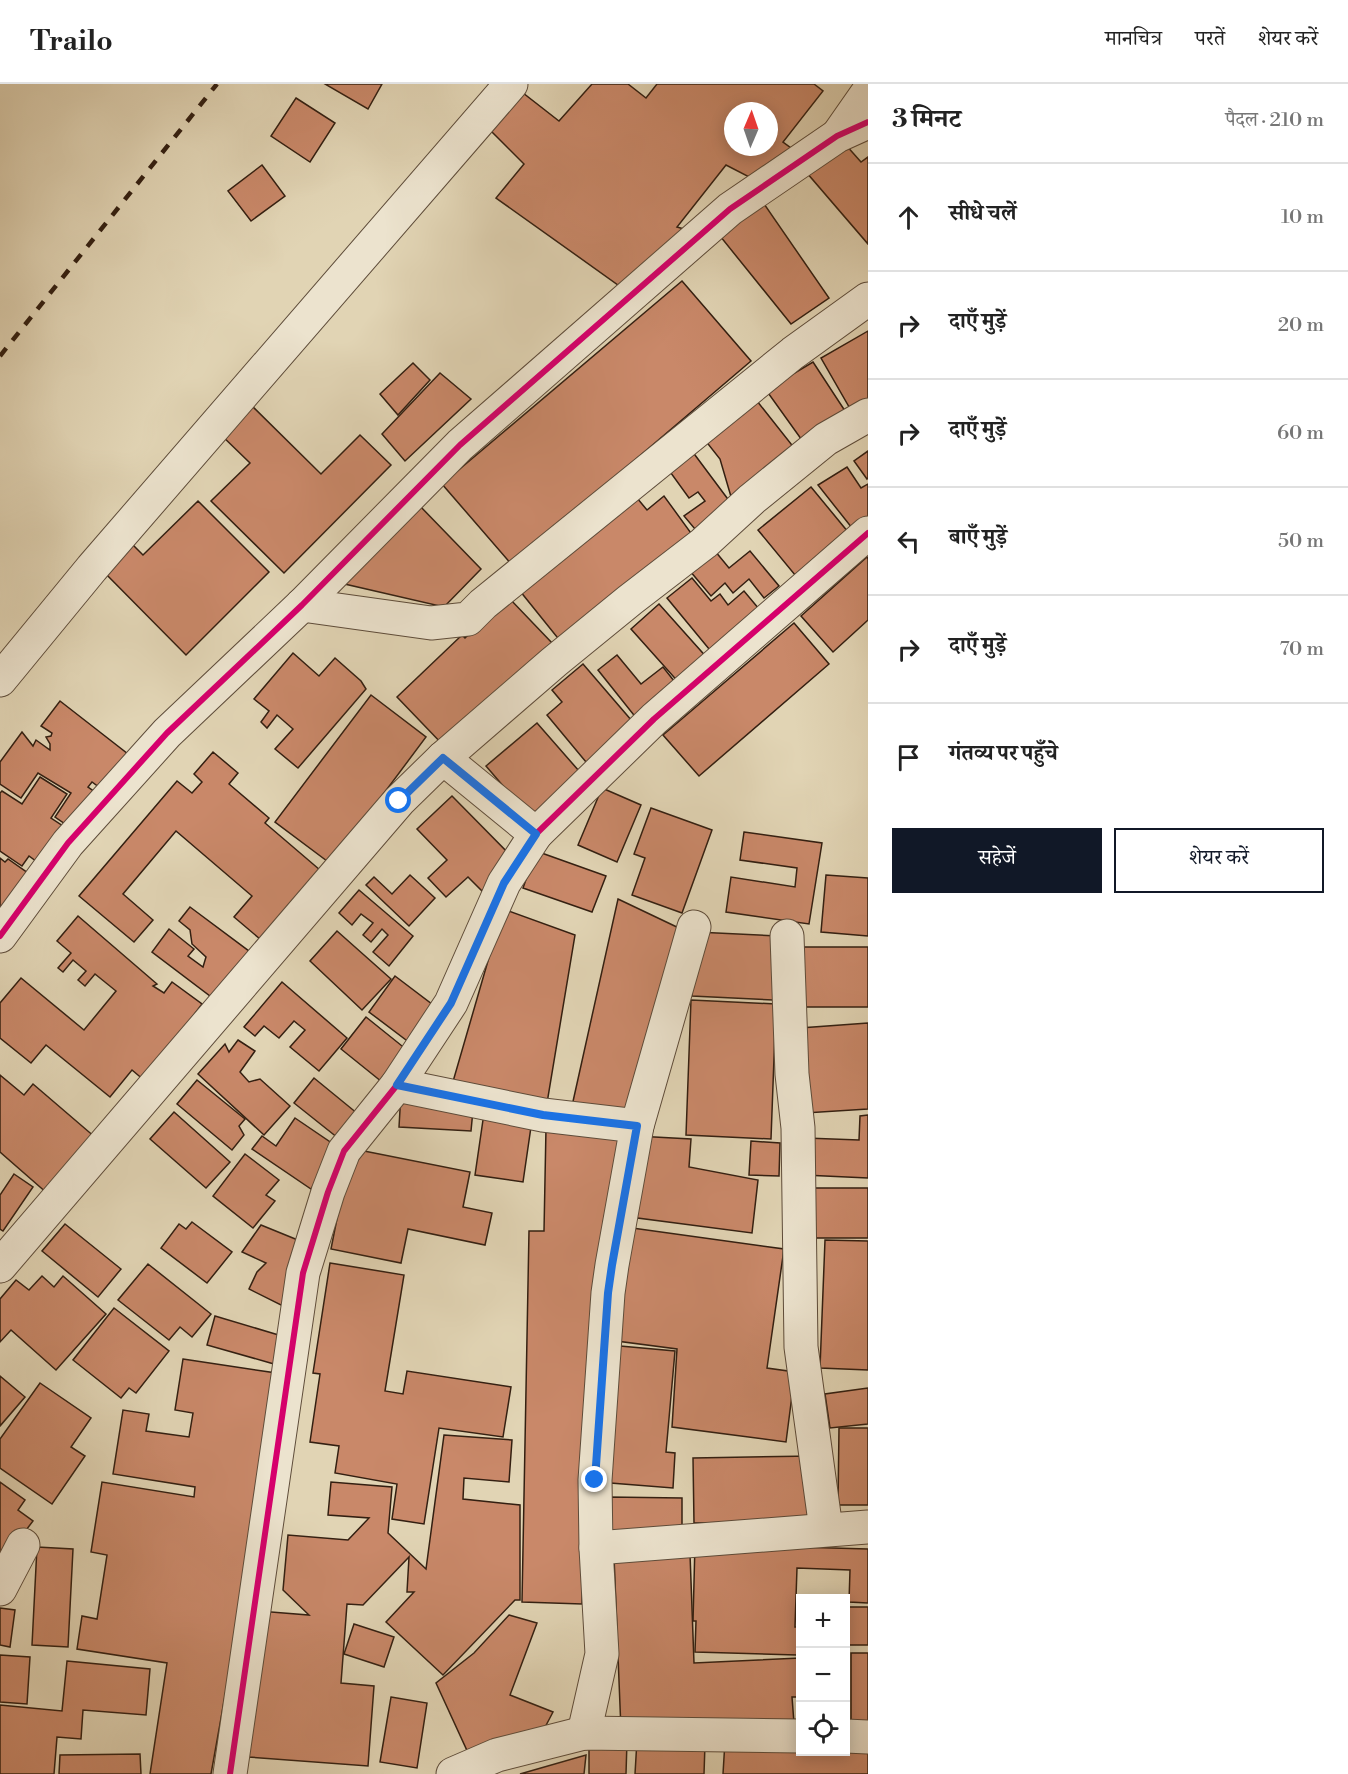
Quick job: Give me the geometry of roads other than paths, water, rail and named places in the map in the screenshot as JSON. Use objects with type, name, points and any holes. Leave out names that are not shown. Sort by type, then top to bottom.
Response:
[{"type":"street","points":[[0,680],[92,568],[511,84]]},
{"type":"street","points":[[837,136],[868,92]]},
{"type":"street","points":[[0,936],[68,843],[167,733],[302,605],[460,445],[730,209],[837,136],[868,122]]},
{"type":"street","points":[[302,605],[431,623],[468,619],[483,604],[793,353],[868,299]]},
{"type":"street","points":[[0,1266],[399,801],[443,758],[554,662],[704,543],[752,499],[826,439],[868,415]]},
{"type":"street","points":[[230,1774],[303,1273],[328,1192],[344,1151],[397,1085],[451,1003],[504,883],[536,834],[654,719],[868,533]]},
{"type":"street","points":[[443,758],[536,834]]},
{"type":"street","points":[[584,1733],[602,1654],[595,1480],[608,1293],[637,1126],[694,927]]},
{"type":"street","points":[[787,936],[792,1074],[798,1128],[801,1347],[826,1529]]},
{"type":"street","points":[[397,1085],[543,1115],[637,1126]]},
{"type":"street","points":[[596,1548],[868,1527]]},
{"type":"street","points":[[0,1589],[23,1545]]},
{"type":"street","points":[[453,1774],[497,1755],[584,1733],[796,1736]]},
{"type":"street","points":[[850,1736],[868,1737]]},
{"type":"railway","points":[[0,356],[217,84]]}]
